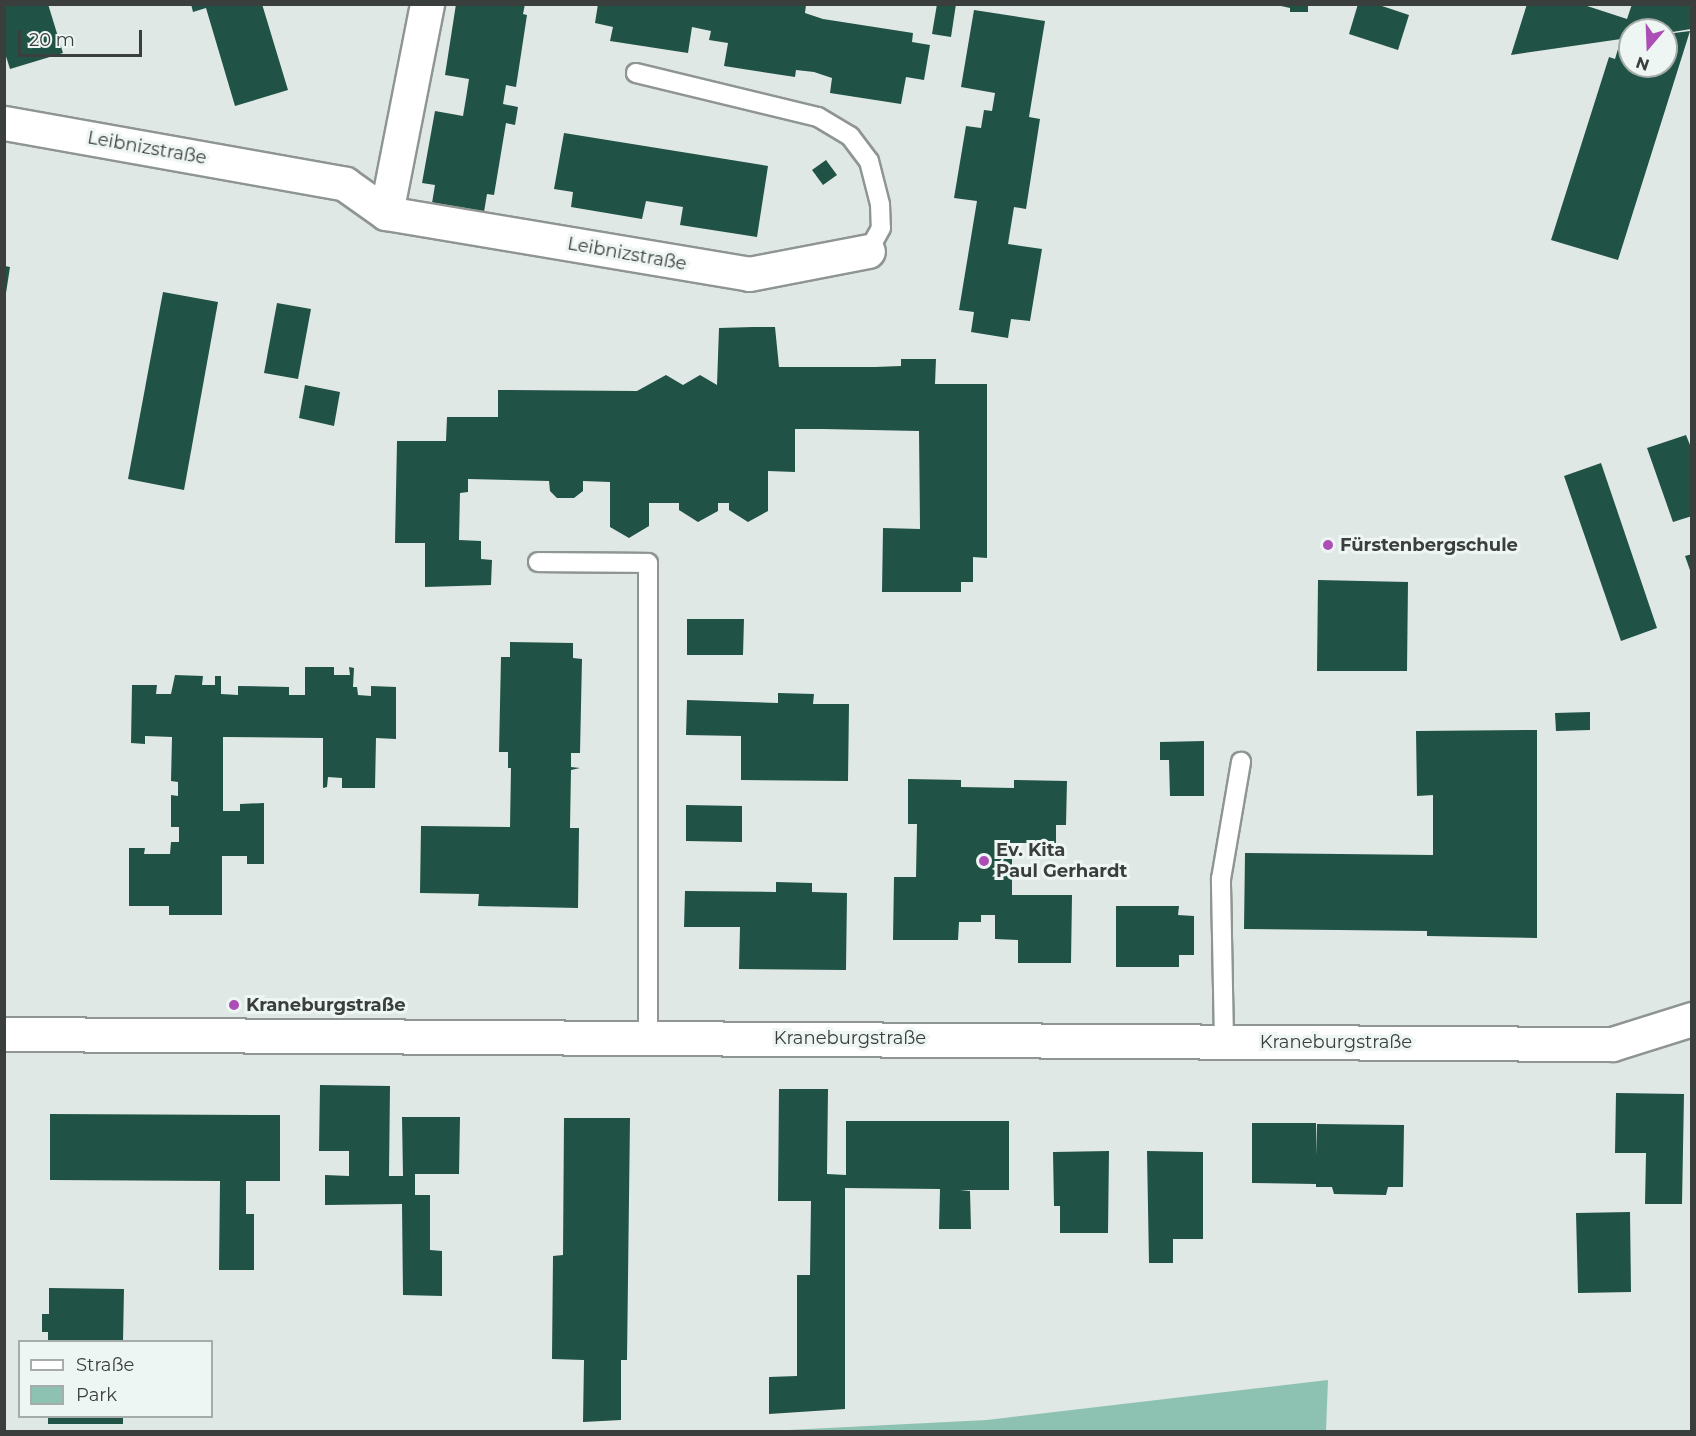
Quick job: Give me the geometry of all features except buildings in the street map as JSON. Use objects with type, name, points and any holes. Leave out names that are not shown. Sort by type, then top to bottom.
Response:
[{"type":"street","points":[[386,213],[427,4]]},
{"type":"street","name":"Leibnizstraße","points":[[4,123],[345,184],[386,213],[749,274],[868,251]]},
{"type":"street","name":"Kraneburgstraße","points":[[4,1034],[1612,1044],[1692,1019]]},
{"type":"lane","points":[[636,73],[818,117],[850,136],[869,161],[880,204],[881,228],[868,251]]},
{"type":"lane","points":[[538,562],[648,563],[648,1037]]},
{"type":"lane","points":[[1224,1041],[1221,879],[1241,762]]},
{"type":"green space","points":[[1328,1380],[1326,1431],[768,1431],[987,1420]]},
{"type":"place","name":"Fürstenbergschule","points":[[1328,545]]},
{"type":"place","name":"Ev. Kita Paul Gerhardt","points":[[984,861]]},
{"type":"place","name":"Kraneburgstraße","points":[[234,1005]]}]
